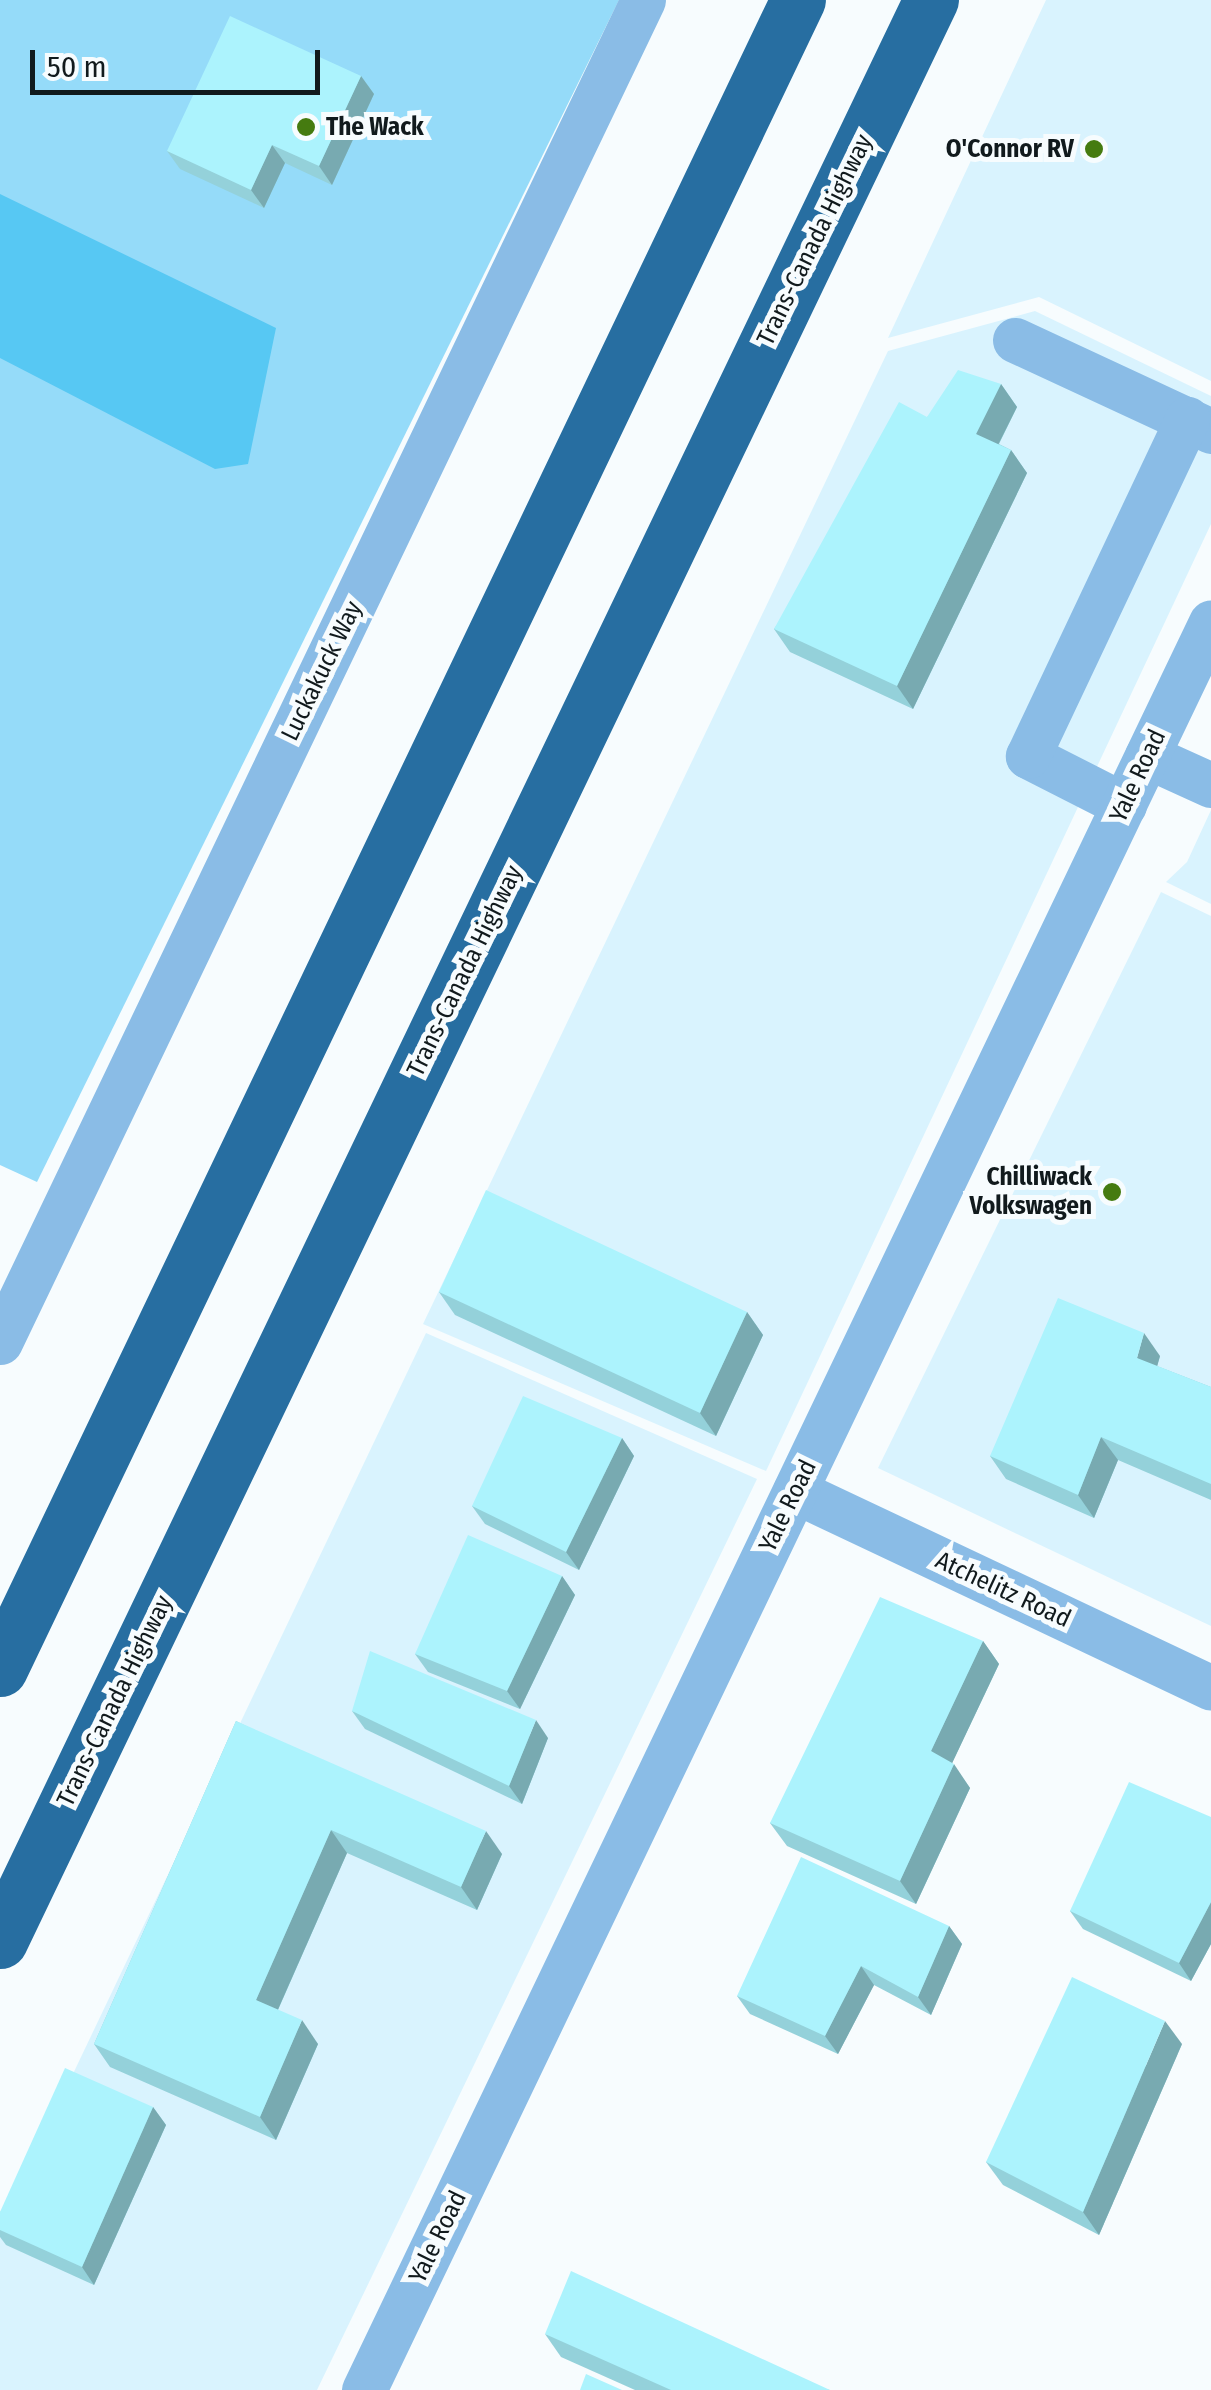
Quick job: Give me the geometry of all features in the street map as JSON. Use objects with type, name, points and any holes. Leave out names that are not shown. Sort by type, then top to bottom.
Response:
[{"type":"highway","points":[[0,1669],[798,0]]},
{"type":"highway","name":"Trans-Canada Highway","points":[[0,1941],[930,0]]},
{"type":"street","name":"Luckakuck Way","points":[[0,1342],[644,0]]},
{"type":"street","points":[[1015,340],[1199,425],[1028,756],[1124,805]]},
{"type":"street","name":"Yale Road","points":[[364,2390],[1211,622]]},
{"type":"street","points":[[1147,756],[1211,785]]},
{"type":"street","name":"Atchelitz Road","points":[[796,1492],[1211,1688]]},
{"type":"shaded area","points":[[0,0],[619,0],[37,1182],[0,1165]]},
{"type":"shaded area","name":"O'Connor RV","points":[[1046,0],[1211,0],[1211,381],[1039,297],[888,338]]},
{"type":"shaded area","points":[[0,194],[276,328],[248,464],[215,469],[0,358]]},
{"type":"shaded area","points":[[1035,311],[1211,396],[1211,524],[766,1471],[423,1324],[888,351]]},
{"type":"shaded area","points":[[1211,810],[1211,904],[1166,882],[1187,862]]},
{"type":"shaded area","name":"Chilliwack Volkswagen","points":[[1161,892],[1211,916],[1211,1626],[878,1468]]},
{"type":"shaded area","points":[[426,1333],[757,1479],[317,2390],[0,2390],[0,2227]]},
{"type":"building","points":[[230,16],[361,76],[319,166],[272,145],[251,190],[167,151]]},
{"type":"building","points":[[958,370],[1001,384],[976,434],[1011,450],[897,686],[774,629],[899,402],[927,417]]},
{"type":"building","points":[[486,1190],[747,1312],[700,1413],[439,1292]]},
{"type":"building","points":[[1058,1298],[1144,1333],[1137,1358],[1211,1387],[1211,1484],[1101,1437],[1078,1495],[990,1456]]},
{"type":"building","points":[[523,1396],[622,1438],[566,1552],[472,1506]]},
{"type":"building","points":[[468,1535],[562,1576],[507,1691],[415,1654]]},
{"type":"building","points":[[880,1597],[983,1641],[931,1751],[954,1764],[900,1881],[770,1823]]},
{"type":"building","points":[[370,1651],[536,1720],[509,1786],[352,1711]]},
{"type":"building","points":[[236,1721],[486,1831],[461,1887],[331,1830],[256,2000],[302,2020],[260,2117],[94,2044]]},
{"type":"building","points":[[1129,1782],[1211,1817],[1211,1902],[1179,1963],[1070,1911]]},
{"type":"building","points":[[801,1857],[949,1926],[918,1997],[861,1966],[825,2036],[737,1996]]},
{"type":"building","points":[[1072,1977],[1165,2021],[1083,2212],[986,2162]]},
{"type":"building","points":[[65,2068],[153,2107],[82,2267],[0,2230],[0,2212]]},
{"type":"building","points":[[571,2271],[830,2390],[671,2390],[545,2334]]},
{"type":"building","points":[[586,2374],[622,2390],[580,2390]]},
{"type":"place","name":"The Wack","points":[[306,127]]},
{"type":"place","name":"O'Connor RV","points":[[1094,149]]},
{"type":"place","name":"Chilliwack Volkswagen","points":[[1112,1192]]}]
